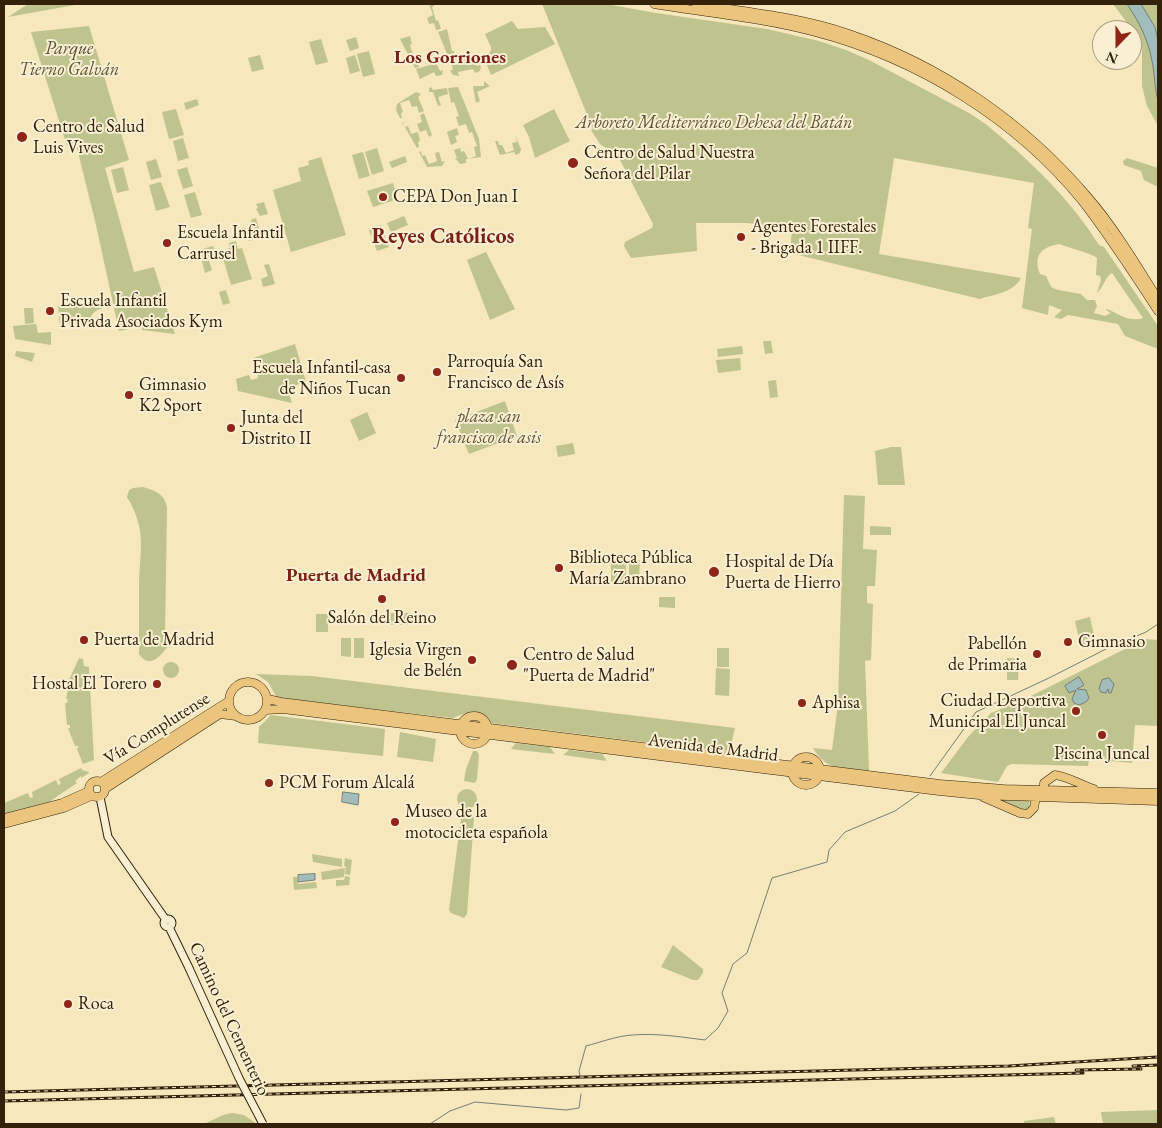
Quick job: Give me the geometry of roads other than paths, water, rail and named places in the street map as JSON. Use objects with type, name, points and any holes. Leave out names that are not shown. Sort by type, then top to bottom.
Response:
[{"type":"main road","points":[[654,4],[815,32],[876,52],[936,80],[976,105],[1047,163],[1082,201],[1116,246],[1158,312]]},
{"type":"main road","points":[[696,4],[785,18],[848,33],[907,57],[979,98],[1021,129],[1088,197],[1121,241],[1158,299]]},
{"type":"main road","points":[[244,682],[256,683],[261,686],[268,699],[266,710],[261,716],[248,721],[236,716],[231,711],[229,701],[233,689],[244,682]]},
{"type":"main road","name":"Avenida de Madrid","points":[[268,699],[461,728]]},
{"type":"main road","name":"Vía Complutense","points":[[103,786],[229,701]]},
{"type":"main road","name":"Avenida de Madrid","points":[[266,710],[283,709],[488,731],[819,773],[1031,790],[1158,793]]},
{"type":"main road","name":"Vía Complutense","points":[[103,786],[220,714],[236,716]]},
{"type":"main road","points":[[461,728],[469,717],[475,716],[482,718],[486,722],[488,731]]},
{"type":"main road","points":[[792,770],[796,781],[805,785],[814,782],[819,773]]},
{"type":"main road","name":"Avenida de Madrid","points":[[819,773],[979,795],[1158,801]]},
{"type":"main road","points":[[1049,798],[1044,790],[1044,783],[1055,775],[1060,775],[1077,784],[1103,792]]},
{"type":"main road","points":[[93,782],[103,786],[104,794],[100,797],[96,798],[90,793],[90,785],[93,782]]},
{"type":"main road","points":[[979,795],[1020,813],[1028,814],[1034,808],[1036,797],[1031,790]]},
{"type":"main road","points":[[4,818],[62,803],[90,793]]},
{"type":"main road","points":[[4,824],[64,808],[90,793]]},
{"type":"street","name":"Camino del Cementerio","points":[[100,797],[108,837],[167,924],[239,1078],[263,1124]]},
{"type":"water","points":[[1127,4],[1141,4],[1155,27],[1158,41],[1158,100],[1153,66],[1148,45],[1142,31],[1142,20],[1137,20]]},
{"type":"water","points":[[1079,677],[1084,685],[1077,689],[1086,690],[1089,698],[1086,702],[1079,705],[1074,703],[1072,699],[1076,690],[1069,693],[1065,686]]},
{"type":"water","points":[[1109,678],[1114,684],[1111,693],[1109,693],[1108,689],[1106,693],[1101,692],[1099,689],[1102,680]]},
{"type":"water","points":[[343,792],[359,794],[358,805],[342,802]]},
{"type":"water","points":[[315,874],[315,880],[298,882],[298,875]]},
{"type":"waterway","points":[[930,776],[976,712],[1106,649],[1146,632],[1158,624]]},
{"type":"waterway","points":[[580,1076],[579,1071],[586,1046],[603,1041],[641,1035],[705,1040],[718,1028],[728,1011],[722,993],[733,964],[747,953],[772,878],[827,862],[829,850],[845,832],[895,811],[919,794]]},
{"type":"waterway","points":[[430,1124],[450,1111],[475,1102],[566,1110],[579,1108],[581,1094]]},
{"type":"railway","points":[[4,1092],[1009,1066],[1158,1057]]},
{"type":"railway","points":[[1133,1066],[1158,1065]]},
{"type":"railway","points":[[1076,1070],[1141,1069]]},
{"type":"railway","points":[[4,1101],[1083,1073]]},
{"type":"place","name":"Centro de Salud Luis Vives","points":[[22,137]]},
{"type":"place","name":"Centro de Salud Nuestra Señora del Pilar","points":[[573,163]]},
{"type":"place","name":"CEPA Don Juan I","points":[[383,197]]},
{"type":"place","name":"Agentes Forestales - Brigada 1 IIFF.","points":[[741,237]]},
{"type":"place","name":"Escuela Infantil Carrusel","points":[[167,243]]},
{"type":"place","name":"Escuela Infantil Privada Asociados Kym","points":[[50,311]]},
{"type":"place","name":"Parroquía San Francisco de Asís","points":[[437,372]]},
{"type":"place","name":"Escuela Infantil-casa de Niños Tucan","points":[[401,378]]},
{"type":"place","name":"Gimnasio K2 Sport","points":[[129,395]]},
{"type":"place","name":"Junta del Distrito II","points":[[231,428]]},
{"type":"place","name":"Biblioteca Pública María Zambrano","points":[[559,568]]},
{"type":"place","name":"Hospital de Día Puerta de Hierro","points":[[714,572]]},
{"type":"place","name":"Salón del Reino","points":[[382,599]]},
{"type":"place","name":"Puerta de Madrid","points":[[84,640]]},
{"type":"place","name":"Gimnasio","points":[[1068,642]]},
{"type":"place","name":"Pabellón de Primaria","points":[[1037,654]]},
{"type":"place","name":"Iglesia Virgen de Belén","points":[[472,660]]},
{"type":"place","name":"Centro de Salud \"Puerta de Madrid\"","points":[[512,665]]},
{"type":"place","name":"Hostal El Torero","points":[[157,684]]},
{"type":"place","name":"Aphisa","points":[[802,703]]},
{"type":"place","name":"Ciudad Deportiva Municipal El Juncal","points":[[1076,711]]},
{"type":"place","name":"Piscina Juncal","points":[[1102,735]]},
{"type":"place","name":"PCM Forum Alcalá","points":[[269,783]]},
{"type":"place","name":"Museo de la motocicleta española","points":[[395,822]]},
{"type":"place","name":"Roca","points":[[68,1004]]},
{"type":"district","name":"Los Gorriones","points":[[450,58]]},
{"type":"district","name":"Reyes Católicos","points":[[443,237]]},
{"type":"district","name":"Puerta de Madrid","points":[[356,576]]},
{"type":"park label","name":"Parque Tierno Galván","points":[[69,59]]},
{"type":"park label","name":"Arboreto Mediterráneo Dehesa del Batán","points":[[714,123]]},
{"type":"park label","name":"plaza san francisco de asis","points":[[489,427]]}]
